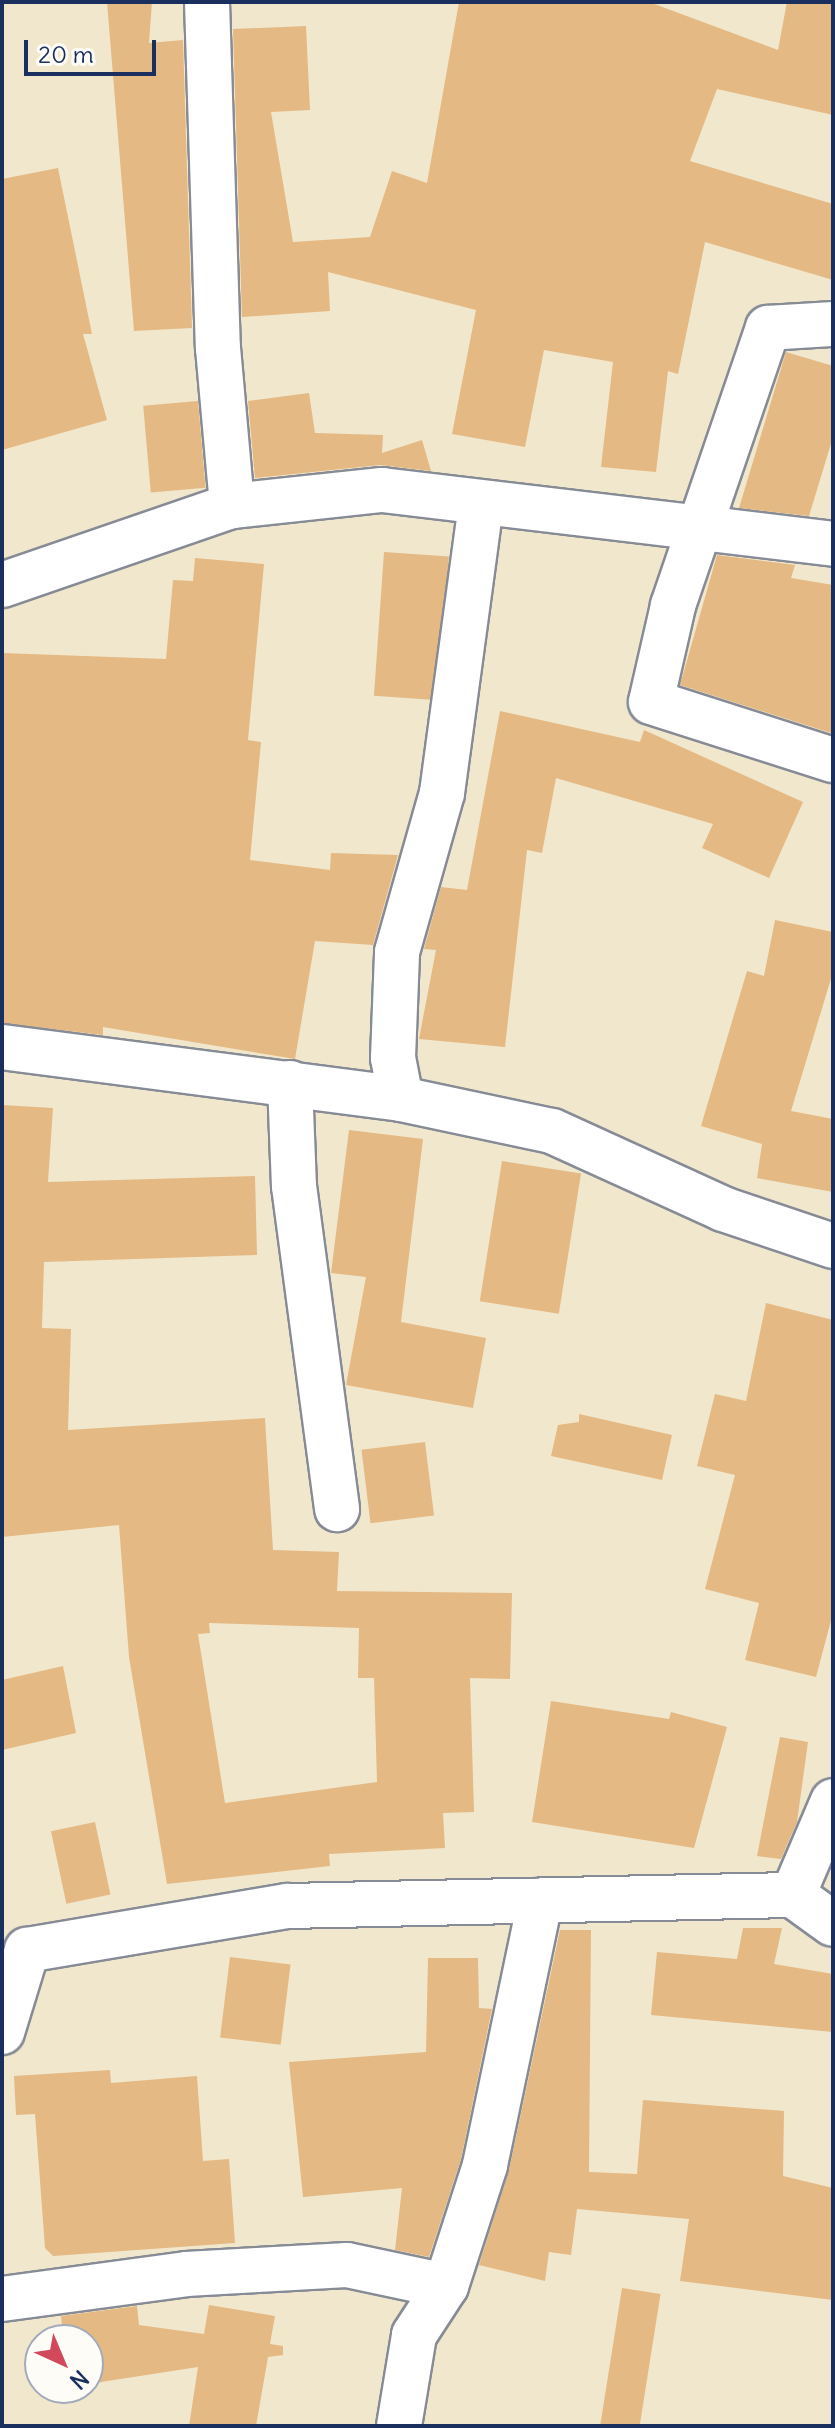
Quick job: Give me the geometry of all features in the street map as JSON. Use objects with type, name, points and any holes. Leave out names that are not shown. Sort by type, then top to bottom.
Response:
[{"type":"street","points":[[207,2],[218,348],[232,506]]},
{"type":"street","points":[[833,324],[768,328],[703,527],[651,702],[833,760]]},
{"type":"street","points":[[2,585],[232,506],[382,490],[481,506],[703,527],[833,544]]},
{"type":"street","points":[[401,1099],[393,1058],[397,952],[442,793],[481,506]]},
{"type":"street","points":[[2,1047],[401,1099],[552,1131],[723,1209],[833,1246]]},
{"type":"street","points":[[290,1083],[294,1186],[337,1509]]},
{"type":"street","points":[[793,1895],[833,1801]]},
{"type":"street","points":[[2,2032],[15,1938],[287,1906],[793,1895],[833,1924]]},
{"type":"street","points":[[399,2426],[414,2335],[446,2286],[485,2165],[540,1901]]},
{"type":"street","points":[[2,2299],[186,2274],[347,2265],[446,2286]]},
{"type":"building","points":[[107,2],[152,2],[149,43],[183,40],[192,328],[134,331]]},
{"type":"building","points":[[459,2],[649,2],[778,50],[787,2],[833,2],[833,115],[717,89],[690,161],[833,204],[833,280],[705,242],[678,374],[668,371],[656,472],[601,467],[613,362],[544,350],[525,447],[452,434],[476,310],[328,272],[330,311],[242,317],[233,29],[306,26],[310,110],[271,112],[293,242],[370,237],[392,171],[427,183]]},
{"type":"building","points":[[58,168],[92,334],[83,334],[107,420],[2,450],[2,179]]},
{"type":"building","points":[[786,352],[833,366],[833,437],[809,516],[739,508]]},
{"type":"building","points":[[309,393],[315,433],[383,435],[382,453],[422,440],[431,471],[380,465],[255,478],[248,401]]},
{"type":"building","points":[[198,401],[206,488],[151,492],[143,406]]},
{"type":"building","points":[[384,552],[449,557],[439,700],[374,696]]},
{"type":"building","points":[[717,555],[795,565],[791,578],[833,585],[831,733],[680,685]]},
{"type":"building","points":[[195,558],[264,564],[248,740],[261,742],[250,860],[330,870],[331,853],[398,855],[373,945],[315,941],[295,1059],[103,1027],[103,1035],[2,1023],[2,653],[166,659],[173,580],[193,581]]},
{"type":"building","points":[[500,711],[640,742],[644,730],[803,802],[769,878],[702,848],[713,824],[556,778],[542,853],[527,850],[505,1047],[419,1039],[436,950],[424,949],[441,887],[467,890]]},
{"type":"building","points":[[775,920],[833,932],[833,972],[791,1111],[833,1119],[833,1192],[757,1178],[762,1144],[701,1126],[747,971],[764,976]]},
{"type":"building","points":[[2,1105],[53,1108],[48,1182],[255,1176],[257,1255],[44,1262],[42,1328],[71,1329],[68,1430],[265,1418],[273,1550],[339,1552],[337,1591],[512,1593],[510,1679],[470,1678],[474,1812],[443,1813],[445,1848],[329,1854],[330,1866],[167,1884],[129,1657],[119,1525],[2,1537]],"holes":[[[209,1623],[359,1628],[358,1678],[374,1678],[377,1782],[225,1803],[198,1634],[210,1633]]]},
{"type":"building","points":[[349,1130],[423,1139],[401,1322],[486,1338],[473,1408],[346,1385],[366,1277],[331,1273]]},
{"type":"building","points":[[502,1161],[581,1174],[559,1314],[480,1301]]},
{"type":"building","points":[[766,1303],[833,1320],[833,1613],[816,1677],[745,1660],[759,1603],[705,1589],[735,1475],[697,1466],[715,1394],[746,1401]]},
{"type":"building","points":[[579,1414],[672,1435],[662,1480],[551,1456],[558,1425],[579,1422]]},
{"type":"building","points":[[425,1442],[434,1515],[370,1523],[361,1450]]},
{"type":"building","points":[[63,1666],[76,1733],[2,1750],[2,1680]]},
{"type":"building","points":[[551,1701],[669,1719],[671,1712],[727,1727],[694,1848],[532,1822]]},
{"type":"building","points":[[780,1737],[808,1742],[797,1822],[781,1859],[757,1856]]},
{"type":"building","points":[[95,1822],[110,1894],[66,1904],[51,1831]]},
{"type":"building","points":[[743,1928],[782,1928],[774,1964],[833,1974],[833,2032],[651,2015],[657,1952],[737,1959]]},
{"type":"building","points":[[560,1930],[591,1930],[589,2172],[637,2174],[643,2100],[784,2111],[783,2176],[833,2188],[833,2300],[680,2281],[689,2219],[577,2209],[571,2255],[549,2252],[545,2281],[479,2265],[509,2170]]},
{"type":"building","points":[[230,1957],[291,1964],[281,2045],[220,2037]]},
{"type":"building","points":[[428,1958],[478,1958],[479,2008],[492,2009],[461,2159],[429,2257],[395,2250],[402,2188],[303,2197],[289,2062],[426,2052]]},
{"type":"building","points":[[110,2070],[111,2083],[197,2076],[203,2161],[229,2159],[235,2243],[53,2256],[45,2248],[35,2114],[16,2115],[14,2076]]},
{"type":"building","points":[[622,2288],[661,2294],[640,2426],[600,2426]]},
{"type":"building","points":[[209,2305],[275,2316],[270,2344],[283,2346],[283,2355],[268,2357],[256,2426],[189,2426],[198,2367],[104,2382],[104,2324],[62,2324],[61,2316],[137,2306],[139,2325],[204,2334]]}]
